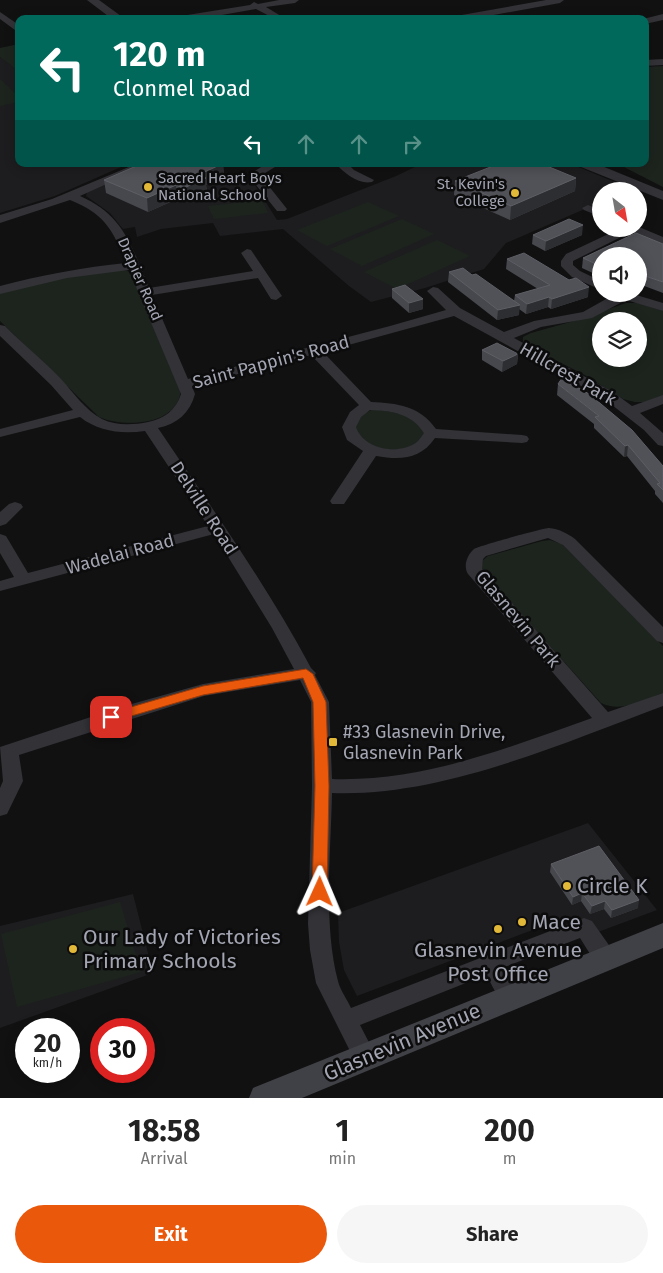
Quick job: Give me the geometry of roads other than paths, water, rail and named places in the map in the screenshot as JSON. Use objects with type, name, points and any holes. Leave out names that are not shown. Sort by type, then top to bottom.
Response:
[{"type":"main road","name":"Glasnevin Avenue","points":[[265,1098],[511,996],[663,936]]},
{"type":"street","points":[[92,0],[114,15]]},
{"type":"street","points":[[243,0],[274,15]]},
{"type":"street","points":[[204,15],[296,0]]},
{"type":"street","points":[[471,15],[500,7],[560,0]]},
{"type":"street","points":[[0,15],[15,27]]},
{"type":"street","points":[[649,20],[663,18]]},
{"type":"street","points":[[649,63],[663,62]]},
{"type":"street","points":[[0,219],[29,212],[137,167]]},
{"type":"street","points":[[268,167],[259,172],[262,185],[281,209]]},
{"type":"street","points":[[345,167],[350,172],[368,180]]},
{"type":"street","points":[[593,167],[663,196]]},
{"type":"street","name":"Drapier Road","points":[[70,196],[87,203],[105,215],[120,233],[184,384]]},
{"type":"street","points":[[588,208],[592,210]]},
{"type":"street","points":[[648,235],[663,241]]},
{"type":"street","points":[[592,282],[576,274],[567,266],[567,260],[609,238]]},
{"type":"street","points":[[247,253],[276,296]]},
{"type":"street","points":[[0,290],[42,278],[134,266]]},
{"type":"street","points":[[146,292],[261,274]]},
{"type":"street","name":"Hillcrest Park","points":[[433,291],[455,311],[594,386],[649,427],[663,442]]},
{"type":"street","name":"Hillcrest Park","points":[[505,337],[539,324],[587,315],[611,302]]},
{"type":"street","name":"Hillcrest Park","points":[[647,302],[663,307]]},
{"type":"street","name":"Saint Pappin's Road","points":[[0,329],[83,412],[97,422],[114,427],[150,427],[174,417],[186,407],[188,394],[184,384],[395,329],[455,311]]},
{"type":"street","points":[[314,350],[367,406]]},
{"type":"street","name":"Hillcrest Park","points":[[630,412],[663,399]]},
{"type":"street","points":[[367,406],[389,407],[419,416],[431,433],[429,440],[420,448],[400,453],[371,451],[355,442],[350,424],[355,415],[367,406]]},
{"type":"street","points":[[0,433],[83,412]]},
{"type":"street","name":"Delville Road","points":[[150,427],[218,528],[281,628],[320,702],[322,786]]},
{"type":"street","points":[[431,433],[522,439]]},
{"type":"street","points":[[338,501],[371,451]]},
{"type":"street","points":[[0,521],[15,506]]},
{"type":"street","name":"Wadelai Road","points":[[0,586],[218,528]]},
{"type":"street","name":"Glasnevin Park","points":[[604,720],[474,570],[475,559],[480,552],[548,533],[558,535],[570,542],[663,637]]},
{"type":"street","points":[[0,539],[23,579]]},
{"type":"street","points":[[0,809],[14,781],[4,753],[128,712],[203,690],[306,674]]},
{"type":"street","points":[[365,1058],[327,983],[320,950],[322,786],[341,788],[445,775],[663,699]]},
{"type":"street","points":[[346,1020],[584,927],[606,958]]},
{"type":"street","points":[[491,962],[511,996]]},
{"type":"place","name":"Sacred Heart Boys National School","points":[[148,187]]},
{"type":"place","name":"St. Kevin's College","points":[[515,193]]},
{"type":"place","name":"#33 Glasnevin Drive, Glasnevin Park","points":[[333,742]]},
{"type":"place","name":"Circle K","points":[[567,886]]},
{"type":"place","name":"Mace","points":[[522,922]]},
{"type":"place","name":"Glasnevin Avenue Post Office","points":[[498,929]]},
{"type":"place","name":"Our Lady of Victories Primary Schools","points":[[73,949]]}]
